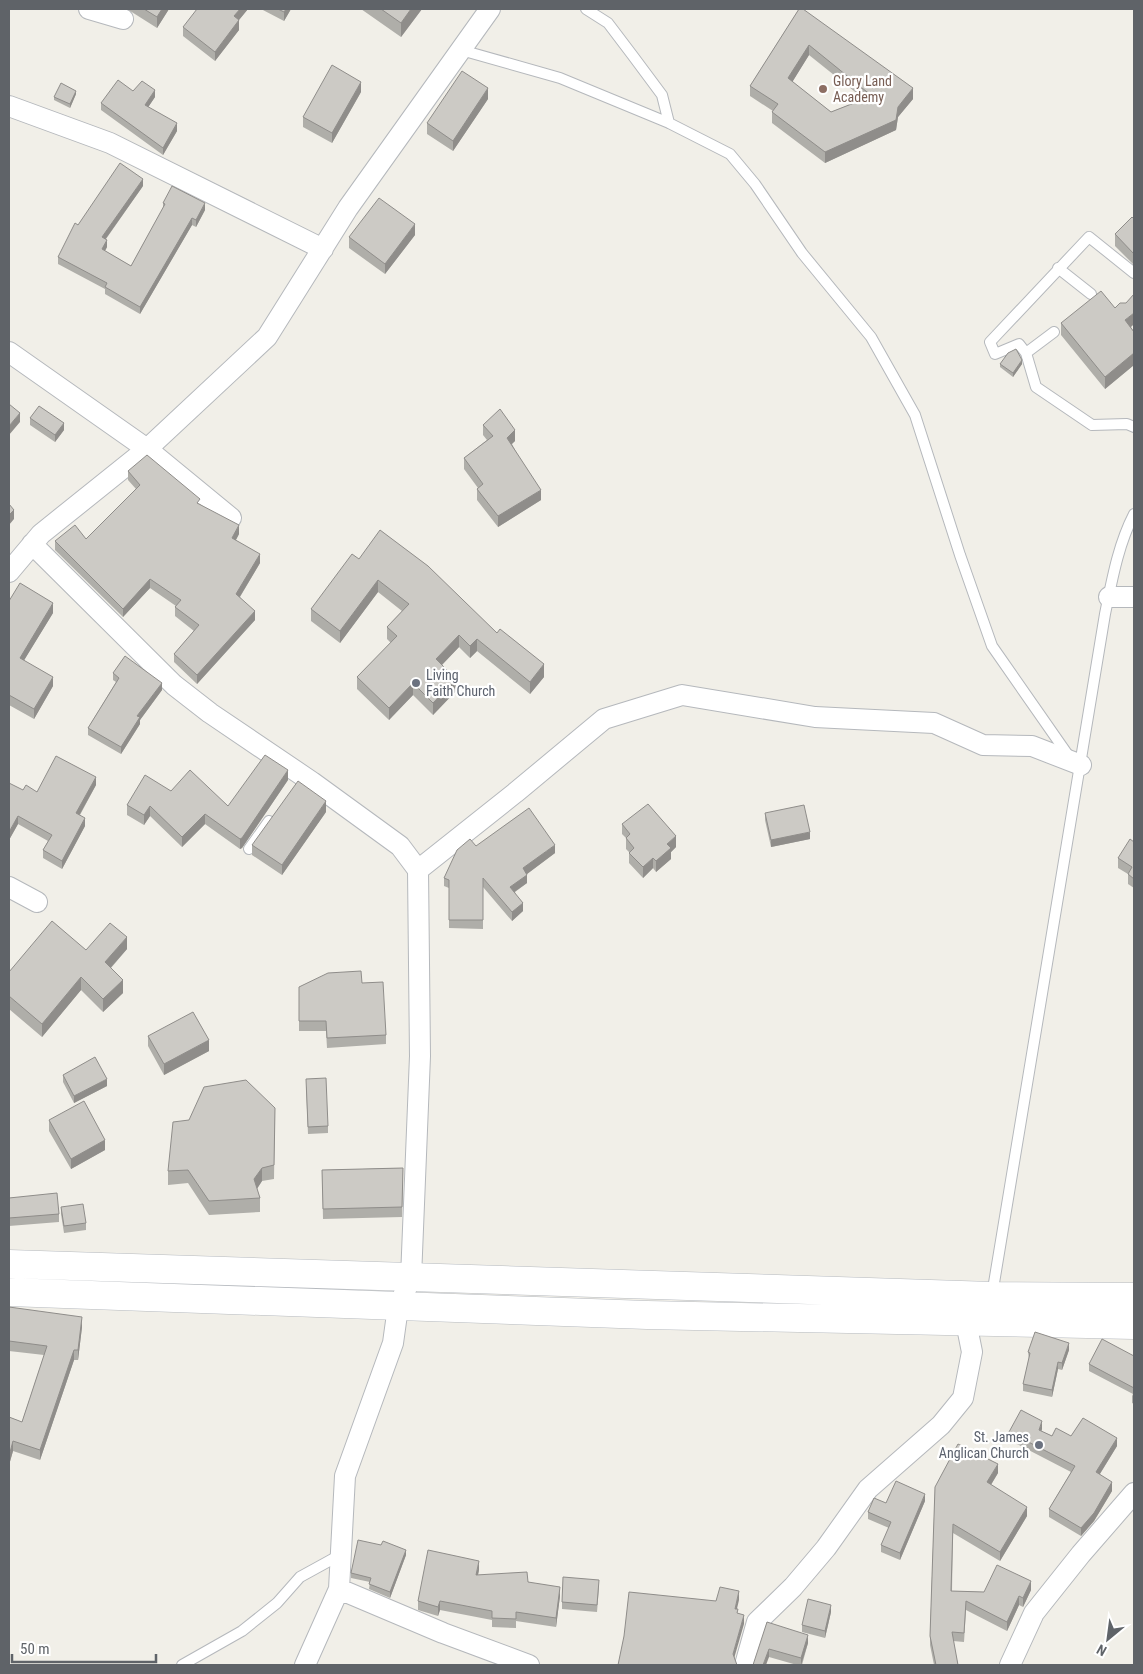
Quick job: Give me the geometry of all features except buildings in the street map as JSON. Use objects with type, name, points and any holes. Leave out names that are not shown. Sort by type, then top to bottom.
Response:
[{"type":"main road","points":[[9,1264],[992,1296],[1134,1297]]},
{"type":"main road","points":[[9,1292],[398,1307],[1134,1325]]},
{"type":"street","points":[[89,9],[123,19]]},
{"type":"street","points":[[9,572],[41,534],[147,449],[267,337],[348,208],[490,9]]},
{"type":"street","points":[[9,106],[110,143],[323,249]]},
{"type":"street","points":[[9,352],[147,449],[231,518]]},
{"type":"street","points":[[32,544],[174,685],[299,778],[400,846],[418,870],[420,1056],[411,1278],[398,1307],[393,1343],[345,1476],[339,1588],[305,1665]]},
{"type":"street","points":[[1109,597],[1134,597]]},
{"type":"street","points":[[418,870],[515,793],[604,718],[682,695],[815,717],[934,723],[983,745],[1032,746],[1081,765]]},
{"type":"street","points":[[9,886],[37,902]]},
{"type":"street","points":[[745,1665],[757,1622],[793,1588],[826,1548],[868,1490],[941,1425],[963,1398],[972,1352],[966,1322]]},
{"type":"street","points":[[1010,1665],[1034,1613],[1080,1554],[1134,1494]]},
{"type":"street","points":[[339,1588],[443,1633],[529,1665]]},
{"type":"lane","points":[[586,9],[608,23],[662,95],[669,123]]},
{"type":"lane","points":[[461,50],[560,78],[669,123],[730,154],[755,184],[802,253],[871,337],[914,415],[992,646],[1064,752],[1081,765]]},
{"type":"lane","points":[[1134,273],[1088,237],[990,342],[995,354],[1020,344],[1026,353],[1036,387],[1092,426],[1127,424],[1134,426]]},
{"type":"lane","points":[[1058,268],[1091,294]]},
{"type":"lane","points":[[1026,353],[1054,332]]},
{"type":"lane","points":[[992,1296],[1109,597],[1125,532],[1134,514]]},
{"type":"lane","points":[[249,849],[277,811]]},
{"type":"lane","points":[[182,1665],[242,1632],[277,1603],[300,1576],[340,1555]]},
{"type":"place","name":"Glory Land Academy","points":[[823,89]]},
{"type":"place","name":"Living Faith Church","points":[[416,683]]},
{"type":"place","name":"St. James Anglican Church","points":[[1039,1445]]}]
